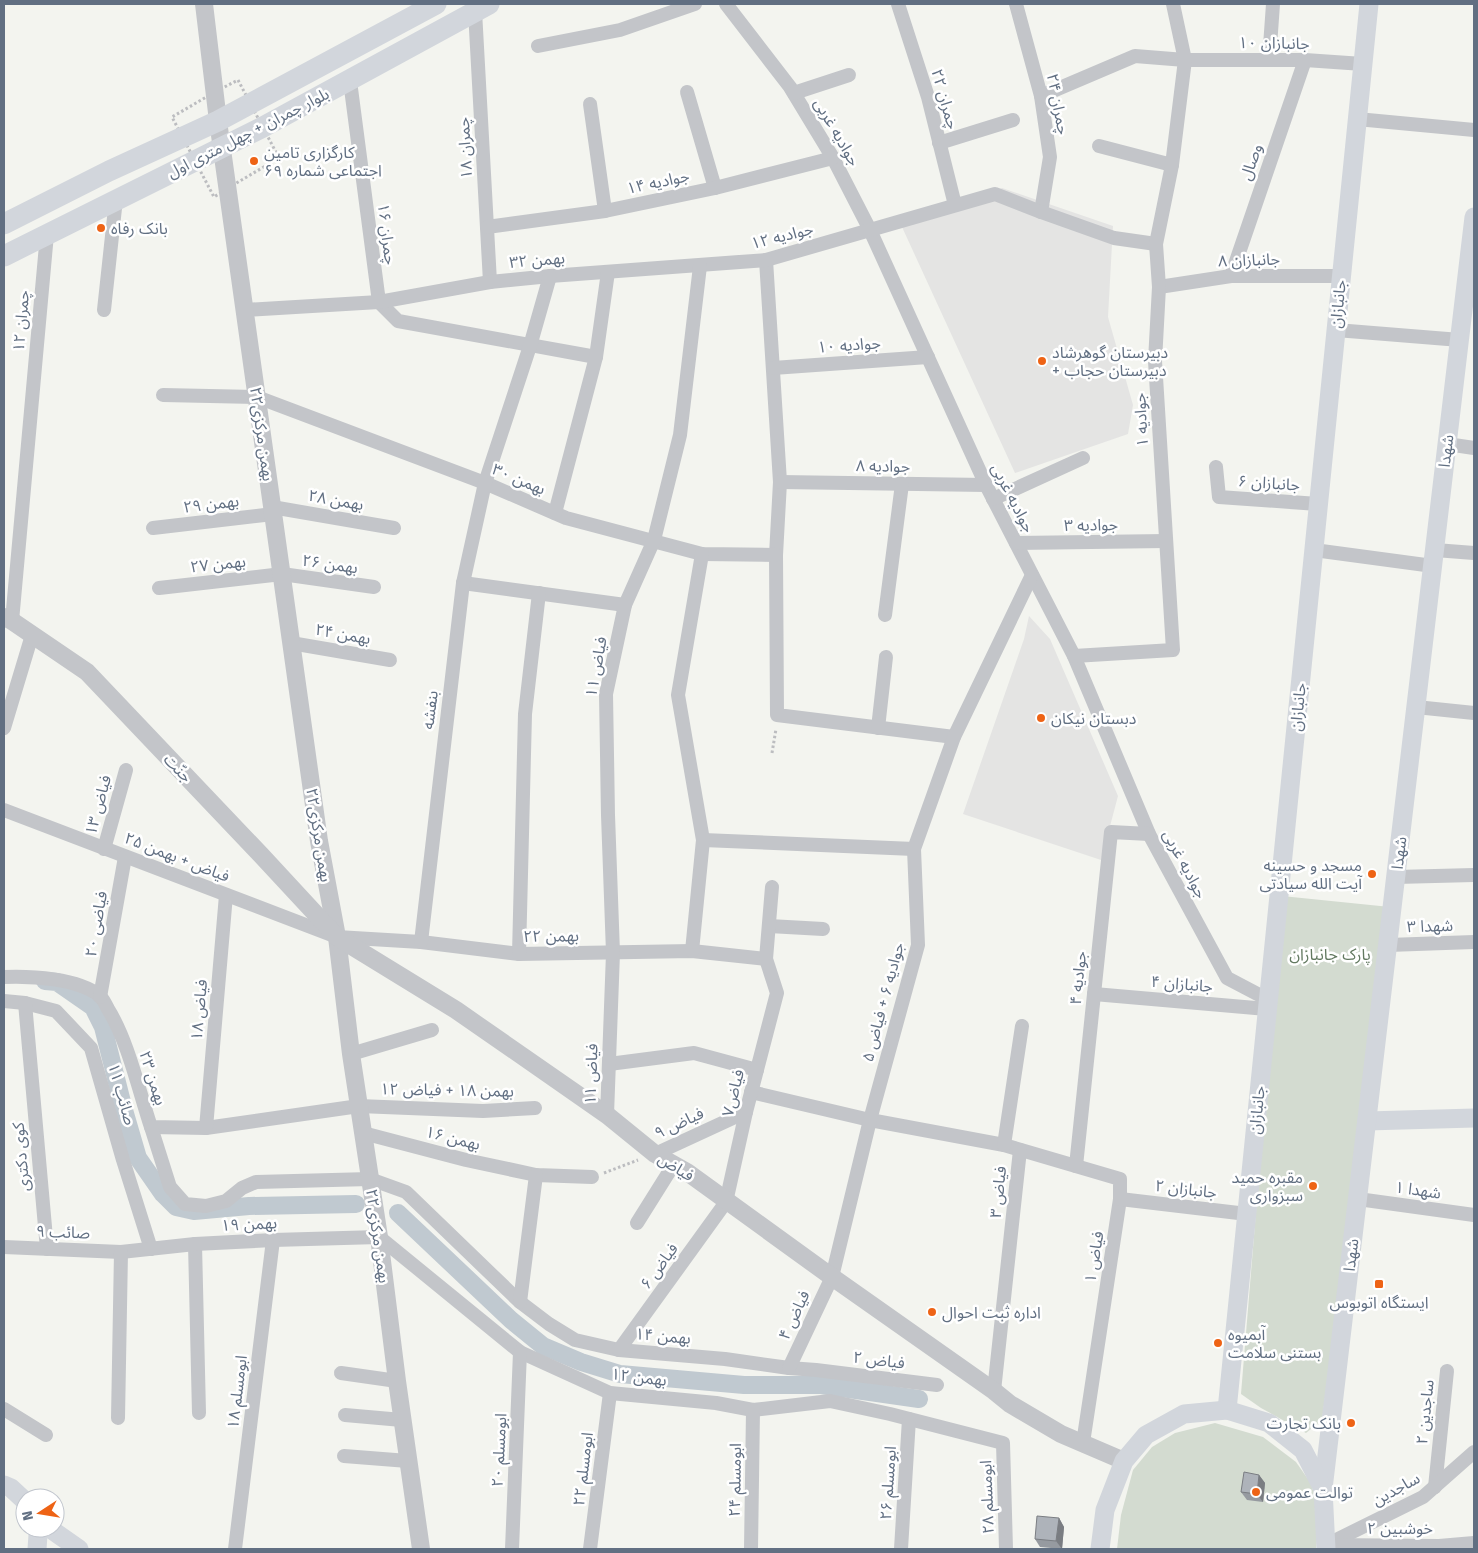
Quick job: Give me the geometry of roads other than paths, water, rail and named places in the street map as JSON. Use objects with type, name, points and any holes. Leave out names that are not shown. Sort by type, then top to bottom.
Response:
[{"type":"main road","name":"بلوار چمران + چهل متری اول","points":[[4,224],[110,171],[218,121],[436,4]]},
{"type":"main road","name":"جانبازان","points":[[1227,1410],[1369,4]]},
{"type":"main road","name":"بلوار چمران + چهل متری اول","points":[[4,256],[222,148],[482,8]]},
{"type":"main road","name":"شهدا","points":[[1323,1489],[1474,223]]},
{"type":"main road","points":[[1367,1121],[1474,1118]]},
{"type":"main road","points":[[1100,1549],[1105,1510],[1124,1461],[1146,1435],[1184,1414],[1227,1410],[1269,1423],[1303,1450],[1323,1489],[1326,1547]]},
{"type":"main road","points":[[4,1485],[15,1492]]},
{"type":"main road","points":[[63,1538],[79,1549]]},
{"type":"street","name":"۲۲بهمن مرکزی","points":[[204,4],[218,121],[291,643],[319,842],[337,937],[351,1054],[379,1237],[402,1420],[421,1549]]},
{"type":"street","points":[[538,46],[620,30],[695,4]]},
{"type":"street","name":"جوادیه غربی","points":[[726,4],[794,92],[834,158],[870,230],[986,485],[1074,656],[1149,834],[1226,978],[1268,1005]]},
{"type":"street","name":"چمران ۲۲","points":[[898,4],[928,97],[955,205]]},
{"type":"street","name":"چمران ۲۴","points":[[1016,4],[1041,96],[1050,157],[1040,212]]},
{"type":"street","points":[[1173,4],[1186,60]]},
{"type":"street","points":[[1269,60],[1273,4]]},
{"type":"street","name":"چمران ۱۸","points":[[482,8],[490,282]]},
{"type":"street","name":"جانبازان ۱۰","points":[[1041,96],[1135,56],[1186,60],[1305,60],[1363,64]]},
{"type":"street","name":"جوادیه ۱","points":[[1074,656],[1173,650],[1155,361],[1159,286],[1156,244],[1172,165],[1186,60]]},
{"type":"street","name":"وصال","points":[[1231,276],[1305,60]]},
{"type":"street","points":[[794,92],[849,75]]},
{"type":"street","name":"چمران ۱۶","points":[[350,80],[378,302]]},
{"type":"street","points":[[687,92],[715,188]]},
{"type":"street","points":[[590,104],[605,211]]},
{"type":"street","points":[[1357,119],[1474,130]]},
{"type":"street","points":[[940,143],[1013,120]]},
{"type":"street","points":[[1099,146],[1172,165]]},
{"type":"street","name":"جوادیه ۱۴","points":[[487,227],[605,211],[715,188],[834,158]]},
{"type":"street","name":"جوادیه ۱۲","points":[[700,266],[766,260],[995,194],[1114,238],[1156,244]]},
{"type":"street","points":[[104,310],[116,199]]},
{"type":"street","name":"چمران ۱۲","points":[[8,619],[47,234]]},
{"type":"street","points":[[766,260],[780,482],[776,555],[778,715],[954,737]]},
{"type":"street","name":"بهمن ۳۲","points":[[245,310],[378,302],[490,282],[700,266]]},
{"type":"street","name":"فیاض ۱۱","points":[[607,1115],[613,953],[606,694],[626,605],[654,540],[680,435],[700,266]]},
{"type":"street","points":[[555,513],[596,357],[608,272]]},
{"type":"street","name":"بنفشه","points":[[421,942],[463,583],[485,483],[530,346],[550,276]]},
{"type":"street","name":"جانبازان ۸","points":[[1159,286],[1231,276],[1341,276]]},
{"type":"street","points":[[378,302],[398,321],[596,357]]},
{"type":"street","points":[[1336,330],[1460,340]]},
{"type":"street","name":"جوادیه ۱۰","points":[[773,368],[928,357]]},
{"type":"street","name":"بهمن ۳۰","points":[[163,395],[257,397],[485,483],[566,518],[702,554],[776,555]]},
{"type":"street","points":[[1447,444],[1474,448]]},
{"type":"street","points":[[993,499],[1083,458]]},
{"type":"street","name":"جانبازان ۶","points":[[1216,467],[1219,497],[1318,504]]},
{"type":"street","name":"جوادیه ۸","points":[[780,482],[986,485]]},
{"type":"street","points":[[885,616],[902,484]]},
{"type":"street","name":"بهمن ۲۸","points":[[273,510],[394,528]]},
{"type":"street","name":"بهمن ۲۹","points":[[153,528],[273,510]]},
{"type":"street","name":"جوادیه ۳","points":[[1016,543],[1166,541]]},
{"type":"street","points":[[1314,550],[1434,558],[1474,552]]},
{"type":"street","points":[[692,951],[703,840],[678,695],[702,554]]},
{"type":"street","name":"بهمن ۲۶","points":[[282,574],[374,588]]},
{"type":"street","name":"بهمن ۲۷","points":[[159,588],[282,574]]},
{"type":"street","name":"جوادیه ۶ + فیاض ۵","points":[[832,1277],[870,1120],[918,945],[914,849],[954,737],[1032,575]]},
{"type":"street","points":[[463,583],[626,605]]},
{"type":"street","points":[[518,954],[525,714],[539,593]]},
{"type":"street","name":"جنّت","points":[[8,619],[87,672],[262,855],[337,937]]},
{"type":"street","points":[[4,728],[32,635]]},
{"type":"street","name":"بهمن ۲۴","points":[[291,643],[390,660]]},
{"type":"street","points":[[878,728],[886,657]]},
{"type":"street","points":[[1416,707],[1474,713]]},
{"type":"street","name":"فیاض ۱۳","points":[[104,849],[126,770]]},
{"type":"street","name":"فیاض + بهمن ۲۵","points":[[4,810],[337,937]]},
{"type":"street","name":"جوادیه ۴","points":[[1076,1166],[1111,832],[1149,834]]},
{"type":"street","points":[[703,840],[914,849]]},
{"type":"street","name":"فیاضی ۲۰","points":[[100,997],[125,856]]},
{"type":"street","points":[[1396,877],[1474,875]]},
{"type":"street","points":[[766,959],[772,887]]},
{"type":"street","name":"فیاض ۱۸","points":[[206,1128],[226,895]]},
{"type":"street","points":[[769,926],[823,929]]},
{"type":"street","name":"بهمن ۲۲","points":[[337,937],[421,942],[518,954],[692,951],[766,959]]},
{"type":"street","name":"فیاض","points":[[337,937],[456,1010],[607,1115],[655,1154],[674,1164],[1010,1404],[1061,1434],[1124,1461]]},
{"type":"street","name":"شهدا ۳","points":[[1388,946],[1474,942]]},
{"type":"street","name":"فیاض۷","points":[[726,1202],[756,1070],[777,993],[766,959]]},
{"type":"street","points":[[4,977],[47,978],[80,986],[100,997]]},
{"type":"street","name":"جانبازان ۴","points":[[1094,994],[1268,1005]]},
{"type":"street","name":"بهمن ۲۳","points":[[100,997],[114,1019],[124,1044],[151,1127],[206,1128],[359,1106]]},
{"type":"street","name":"صائب ۱۱","points":[[4,1001],[25,1003],[56,1012],[91,1048],[151,1249]]},
{"type":"street","name":"کوی دکتری","points":[[25,1003],[47,1249]]},
{"type":"street","points":[[1004,1145],[1022,1026]]},
{"type":"street","points":[[351,1054],[432,1030]]},
{"type":"street","points":[[609,1064],[694,1053],[756,1070]]},
{"type":"street","name":"فیاض ۳","points":[[751,1092],[870,1120],[1004,1145],[1020,1150],[994,1391]]},
{"type":"street","name":"بهمن ۱۸ + فیاض ۱۲","points":[[359,1106],[483,1111],[535,1108]]},
{"type":"street","name":"فیاض ۹","points":[[655,1154],[746,1112]]},
{"type":"street","points":[[151,1127],[170,1187],[185,1204],[206,1206],[226,1201],[242,1188],[256,1182],[370,1179]]},
{"type":"street","name":"بهمن ۱۶","points":[[363,1133],[466,1160],[536,1175],[592,1177]]},
{"type":"street","name":"فیاض ۱","points":[[1020,1150],[1120,1179],[1120,1199],[1083,1443]]},
{"type":"street","points":[[637,1222],[674,1164]]},
{"type":"street","points":[[520,1302],[536,1175]]},
{"type":"street","name":"بهمن ۱۴","points":[[370,1179],[406,1192],[520,1302],[549,1324],[575,1340],[620,1350],[725,1359],[816,1370]]},
{"type":"street","name":"جانبازان ۲","points":[[1120,1199],[1247,1214]]},
{"type":"street","name":"شهدا ۱","points":[[1358,1199],[1474,1215]]},
{"type":"street","name":"فیاض ۶","points":[[620,1350],[726,1202]]},
{"type":"street","name":"بهمن ۱۹","points":[[121,1252],[195,1244],[379,1237]]},
{"type":"street","name":"بهمن ۱۲","points":[[379,1237],[520,1352],[610,1394],[716,1403],[753,1410],[830,1401],[1003,1443]]},
{"type":"street","name":"ابومسلم ۱۸","points":[[235,1549],[273,1240]]},
{"type":"street","points":[[195,1244],[199,1413]]},
{"type":"street","name":"صائب ۹","points":[[4,1247],[121,1252]]},
{"type":"street","points":[[118,1418],[121,1252]]},
{"type":"street","name":"فیاض ۴","points":[[789,1368],[832,1277]]},
{"type":"street","name":"ابومسلم ۲۰","points":[[512,1549],[520,1352]]},
{"type":"street","name":"فیاض ۲","points":[[816,1370],[937,1385]]},
{"type":"street","name":"ساجدین ۲","points":[[1435,1487],[1447,1371]]},
{"type":"street","points":[[341,1373],[397,1382]]},
{"type":"street","name":"ابومسلم ۲۲","points":[[590,1549],[610,1394]]},
{"type":"street","points":[[4,1409],[46,1435]]},
{"type":"street","name":"ابومسلم ۲۴","points":[[751,1549],[753,1410]]},
{"type":"street","points":[[345,1415],[402,1420]]},
{"type":"street","name":"ابومسلم ۲۶","points":[[901,1549],[910,1419]]},
{"type":"street","name":"ابومسلم ۲۸","points":[[1003,1443],[1006,1549]]},
{"type":"street","name":"ساجدین","points":[[1326,1547],[1423,1497],[1474,1452]]},
{"type":"street","points":[[344,1456],[408,1461]]},
{"type":"street","name":"خوشبین ۲","points":[[1326,1547],[1439,1546],[1474,1543]]},
{"type":"waterway","points":[[45,981],[57,982],[93,1007],[103,1027],[138,1158],[163,1194],[176,1207],[194,1211],[249,1206],[356,1204]]},
{"type":"waterway","points":[[398,1213],[511,1320],[543,1346],[581,1362],[620,1374],[744,1385],[821,1385],[919,1399]]},
{"type":"place","name":"کارگزاری تامین اجتماعی شماره ۶۹","points":[[254,161]]},
{"type":"place","name":"بانک رفاه","points":[[101,228]]},
{"type":"place","name":"دبیرستان گوهرشاد + دبیرستان حجاب","points":[[1042,361]]},
{"type":"place","name":"دبستان نیکان","points":[[1041,718]]},
{"type":"place","name":"مسجد و حسینه آیت الله سیادتی","points":[[1372,874]]},
{"type":"place","name":"مقبره حمید سبزواری","points":[[1313,1186]]},
{"type":"place","name":"ایستگاه اتوبوس","points":[[1379,1284]]},
{"type":"place","name":"اداره ثبت احوال","points":[[932,1312]]},
{"type":"place","name":"آبمیوه بستنی سلامت","points":[[1218,1343]]},
{"type":"place","name":"بانک تجارت","points":[[1351,1423]]},
{"type":"place","name":"توالت عمومی","points":[[1256,1492]]},
{"type":"park label","name":"پارک جانبازان","points":[[1330,954]]}]
